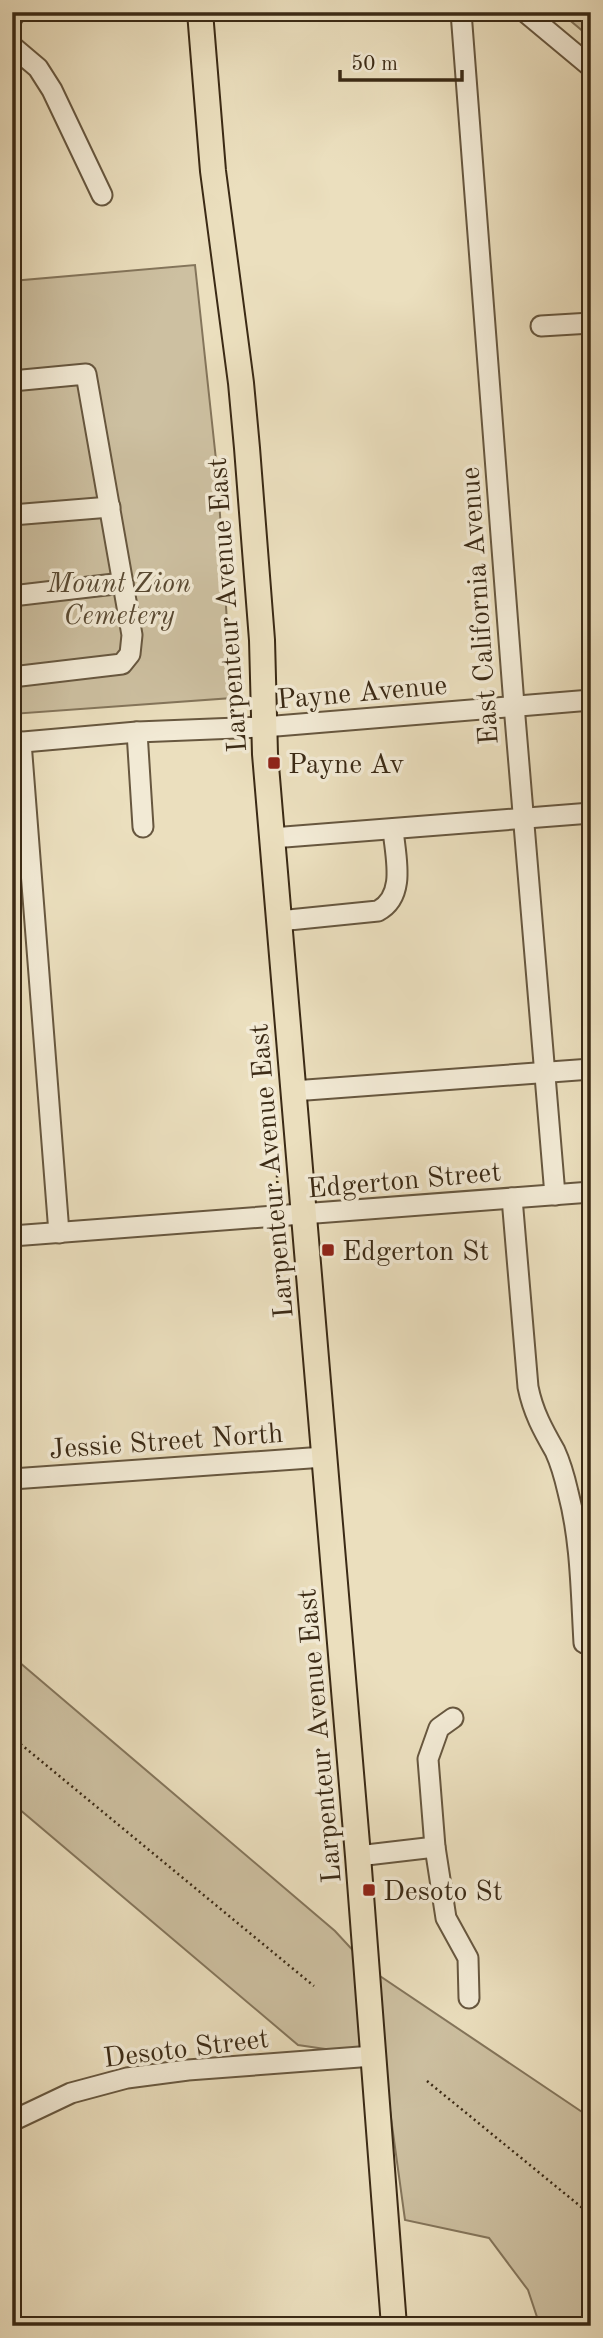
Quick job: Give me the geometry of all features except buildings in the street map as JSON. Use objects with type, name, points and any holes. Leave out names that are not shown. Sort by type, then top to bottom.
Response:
[{"type":"main road","name":"Larpenteur Avenue East","points":[[200,12],[213,171],[243,409],[262,640],[264,727],[272,838],[358,1856],[394,2326]]},
{"type":"street","points":[[12,18],[16,12]]},
{"type":"street","name":"East California Avenue","points":[[461,12],[555,1195]]},
{"type":"street","points":[[525,12],[591,67]]},
{"type":"street","points":[[12,46],[38,68],[52,90],[102,195]]},
{"type":"street","points":[[541,326],[591,323]]},
{"type":"street","points":[[12,380],[86,374],[132,635],[131,654],[122,664],[12,677]]},
{"type":"street","points":[[12,515],[110,507]]},
{"type":"street","points":[[12,596],[123,583]]},
{"type":"street","name":"Payne Avenue","points":[[17,742],[137,732],[264,727],[591,700]]},
{"type":"street","points":[[137,732],[144,827]]},
{"type":"street","points":[[17,742],[59,1233]]},
{"type":"street","points":[[272,838],[591,813]]},
{"type":"street","points":[[279,921],[379,911],[387,906],[395,894],[397,880],[393,829]]},
{"type":"street","points":[[293,1091],[591,1069]]},
{"type":"street","name":"Edgerton Street","points":[[12,1236],[591,1192]]},
{"type":"street","points":[[512,1198],[528,1387],[531,1405],[555,1452],[568,1493],[576,1530],[584,1643]]},
{"type":"street","name":"Jessie Street North","points":[[12,1479],[324,1457]]},
{"type":"street","points":[[453,1718],[439,1728],[428,1759],[435,1847],[446,1918],[468,1958],[469,1998]]},
{"type":"street","points":[[358,1856],[435,1847]]},
{"type":"street","name":"Desoto Street","points":[[12,2121],[71,2093],[127,2078],[188,2070],[373,2056]]},
{"type":"path","points":[[278,1194],[276,1176],[282,1175]]},
{"type":"path","points":[[12,1737],[314,1986]]},
{"type":"path","points":[[427,2081],[591,2215]]},
{"type":"green space","points":[[560,12],[591,12],[591,38]]},
{"type":"green space","name":"Mount Zion Cemetery","points":[[195,265],[217,469],[232,698],[12,714],[12,281]]},
{"type":"green space","points":[[12,1656],[335,1931],[371,1970],[591,2118],[591,2326],[540,2326],[528,2290],[489,2238],[405,2220],[372,1980],[373,2056],[298,2045],[12,1803]]},
{"type":"place","name":"Payne Av","points":[[274,763]]},
{"type":"place","name":"Edgerton St","points":[[328,1250]]},
{"type":"place","name":"Desoto St","points":[[369,1890]]}]
